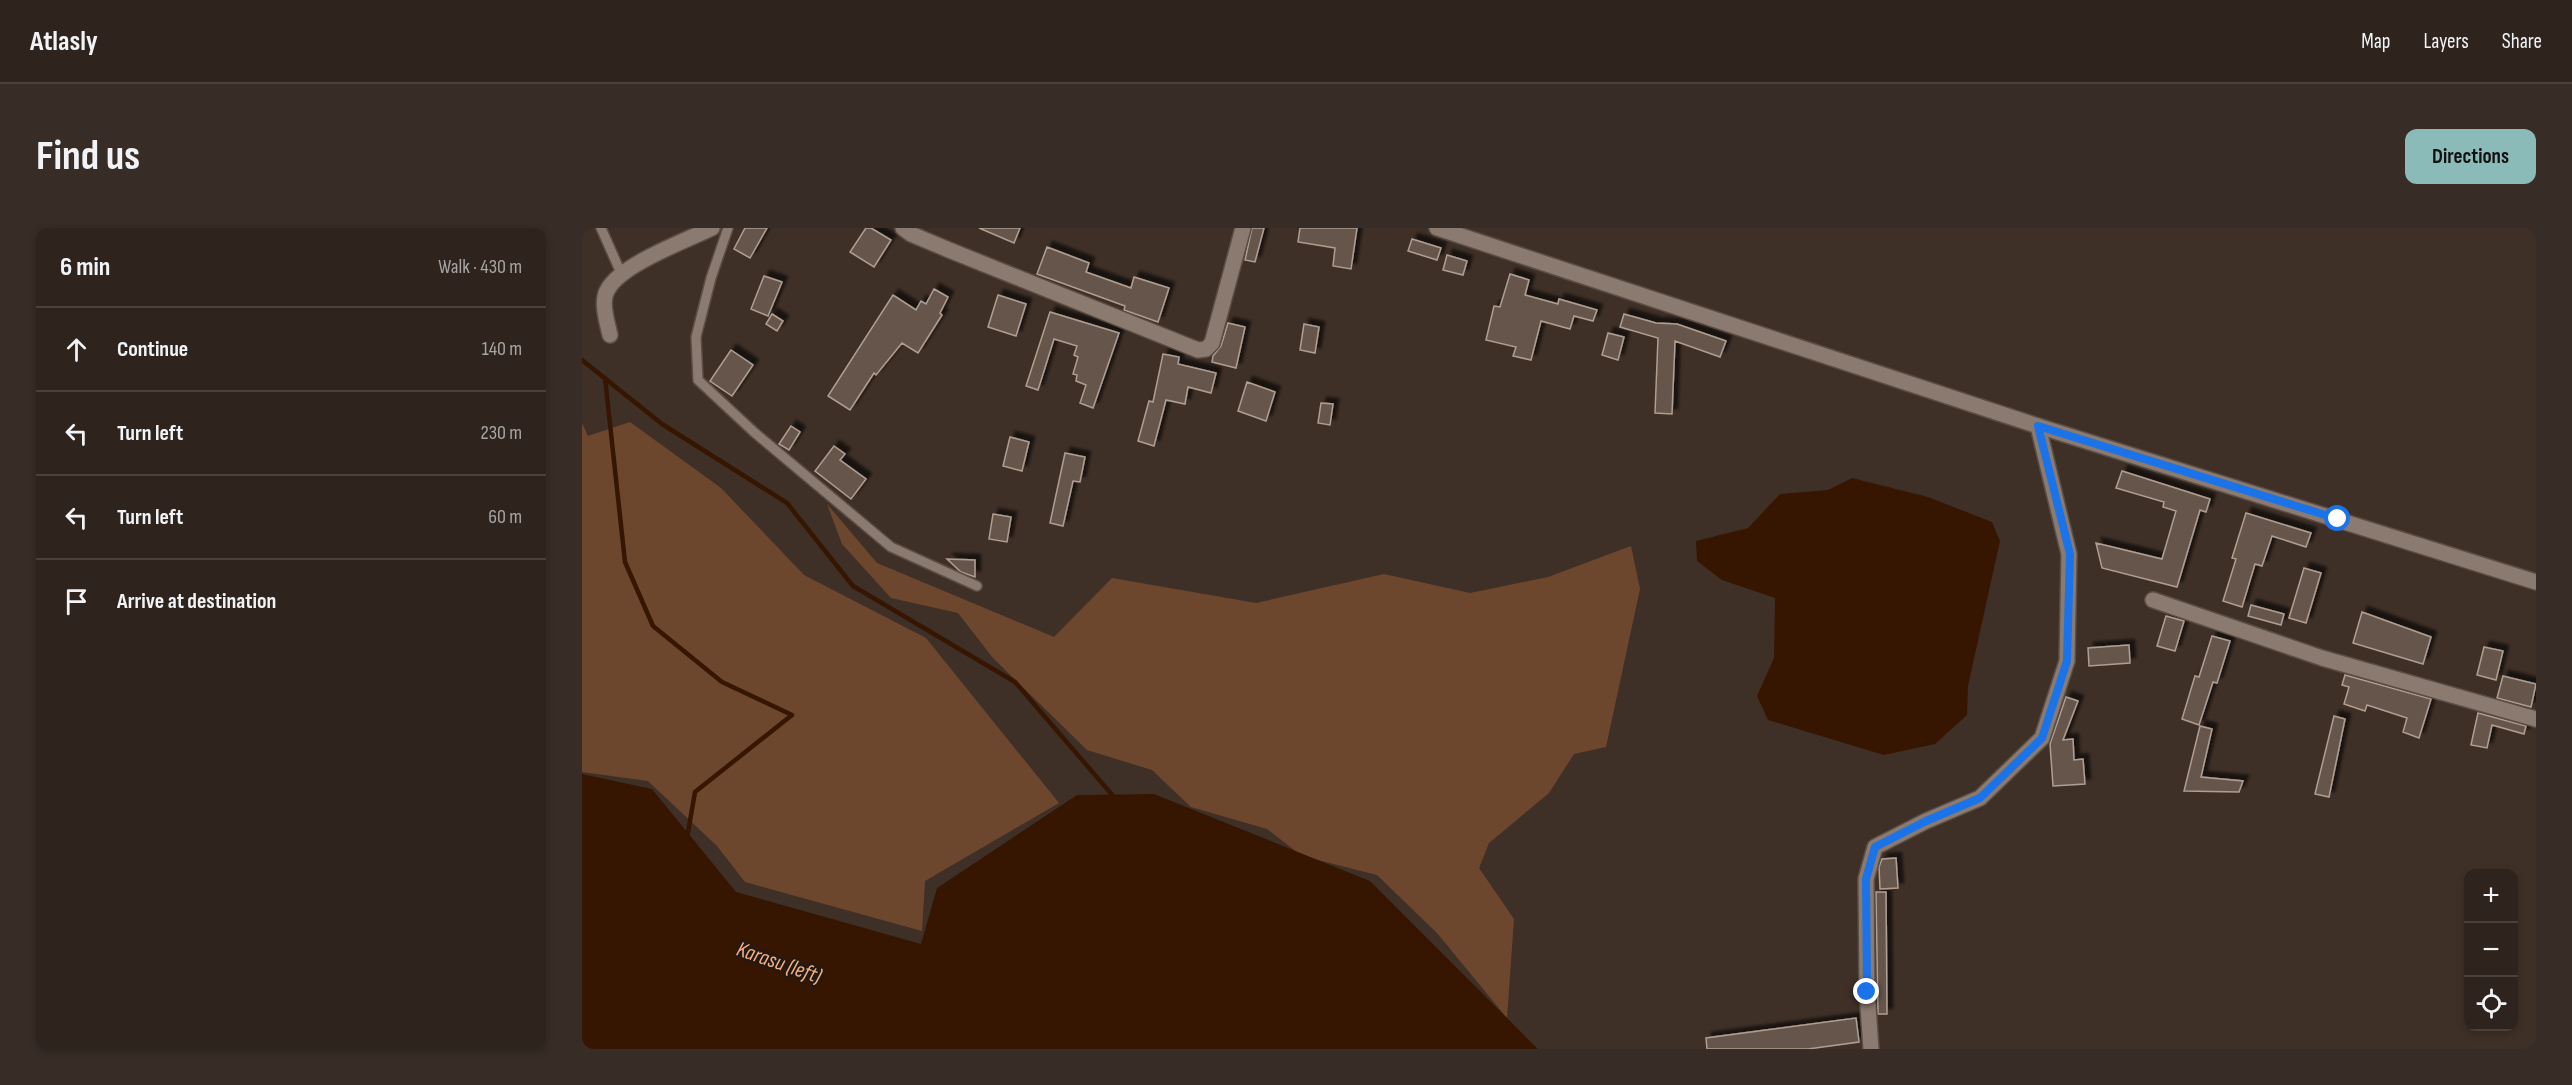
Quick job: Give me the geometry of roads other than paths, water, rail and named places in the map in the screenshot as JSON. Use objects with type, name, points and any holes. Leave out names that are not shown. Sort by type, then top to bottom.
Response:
[{"type":"street","points":[[610,334],[604,311],[606,290],[621,273],[712,228]]},
{"type":"street","points":[[903,228],[911,234],[949,250],[1198,350],[1206,349],[1212,343],[1244,228]]},
{"type":"street","points":[[1437,228],[2038,426],[2536,582]]},
{"type":"street","points":[[1871,1049],[1867,992],[1866,879],[1875,847],[1926,821],[1980,798],[2042,738],[2067,661],[2070,554],[2038,426]]},
{"type":"street","points":[[2153,600],[2322,658],[2536,719]]},
{"type":"lane","points":[[601,228],[621,273]]},
{"type":"lane","points":[[728,228],[711,278],[696,337],[698,380],[755,433],[891,547],[977,586]]},
{"type":"water","points":[[1852,478],[1928,497],[1992,522],[2000,541],[1968,686],[1967,715],[1935,744],[1884,755],[1768,720],[1757,696],[1774,658],[1775,598],[1722,580],[1697,561],[1696,541],[1748,528],[1780,494],[1828,490]]},
{"type":"water","name":"Karasu (left)","points":[[582,774],[652,789],[736,892],[921,944],[937,888],[1077,795],[1154,794],[1370,881],[1538,1049],[582,1049]]},
{"type":"waterway","points":[[582,360],[662,424],[787,503],[853,586],[1015,682],[1114,797]]},
{"type":"waterway","points":[[605,378],[625,562],[653,626],[722,682],[792,715],[695,792],[687,838]]}]
